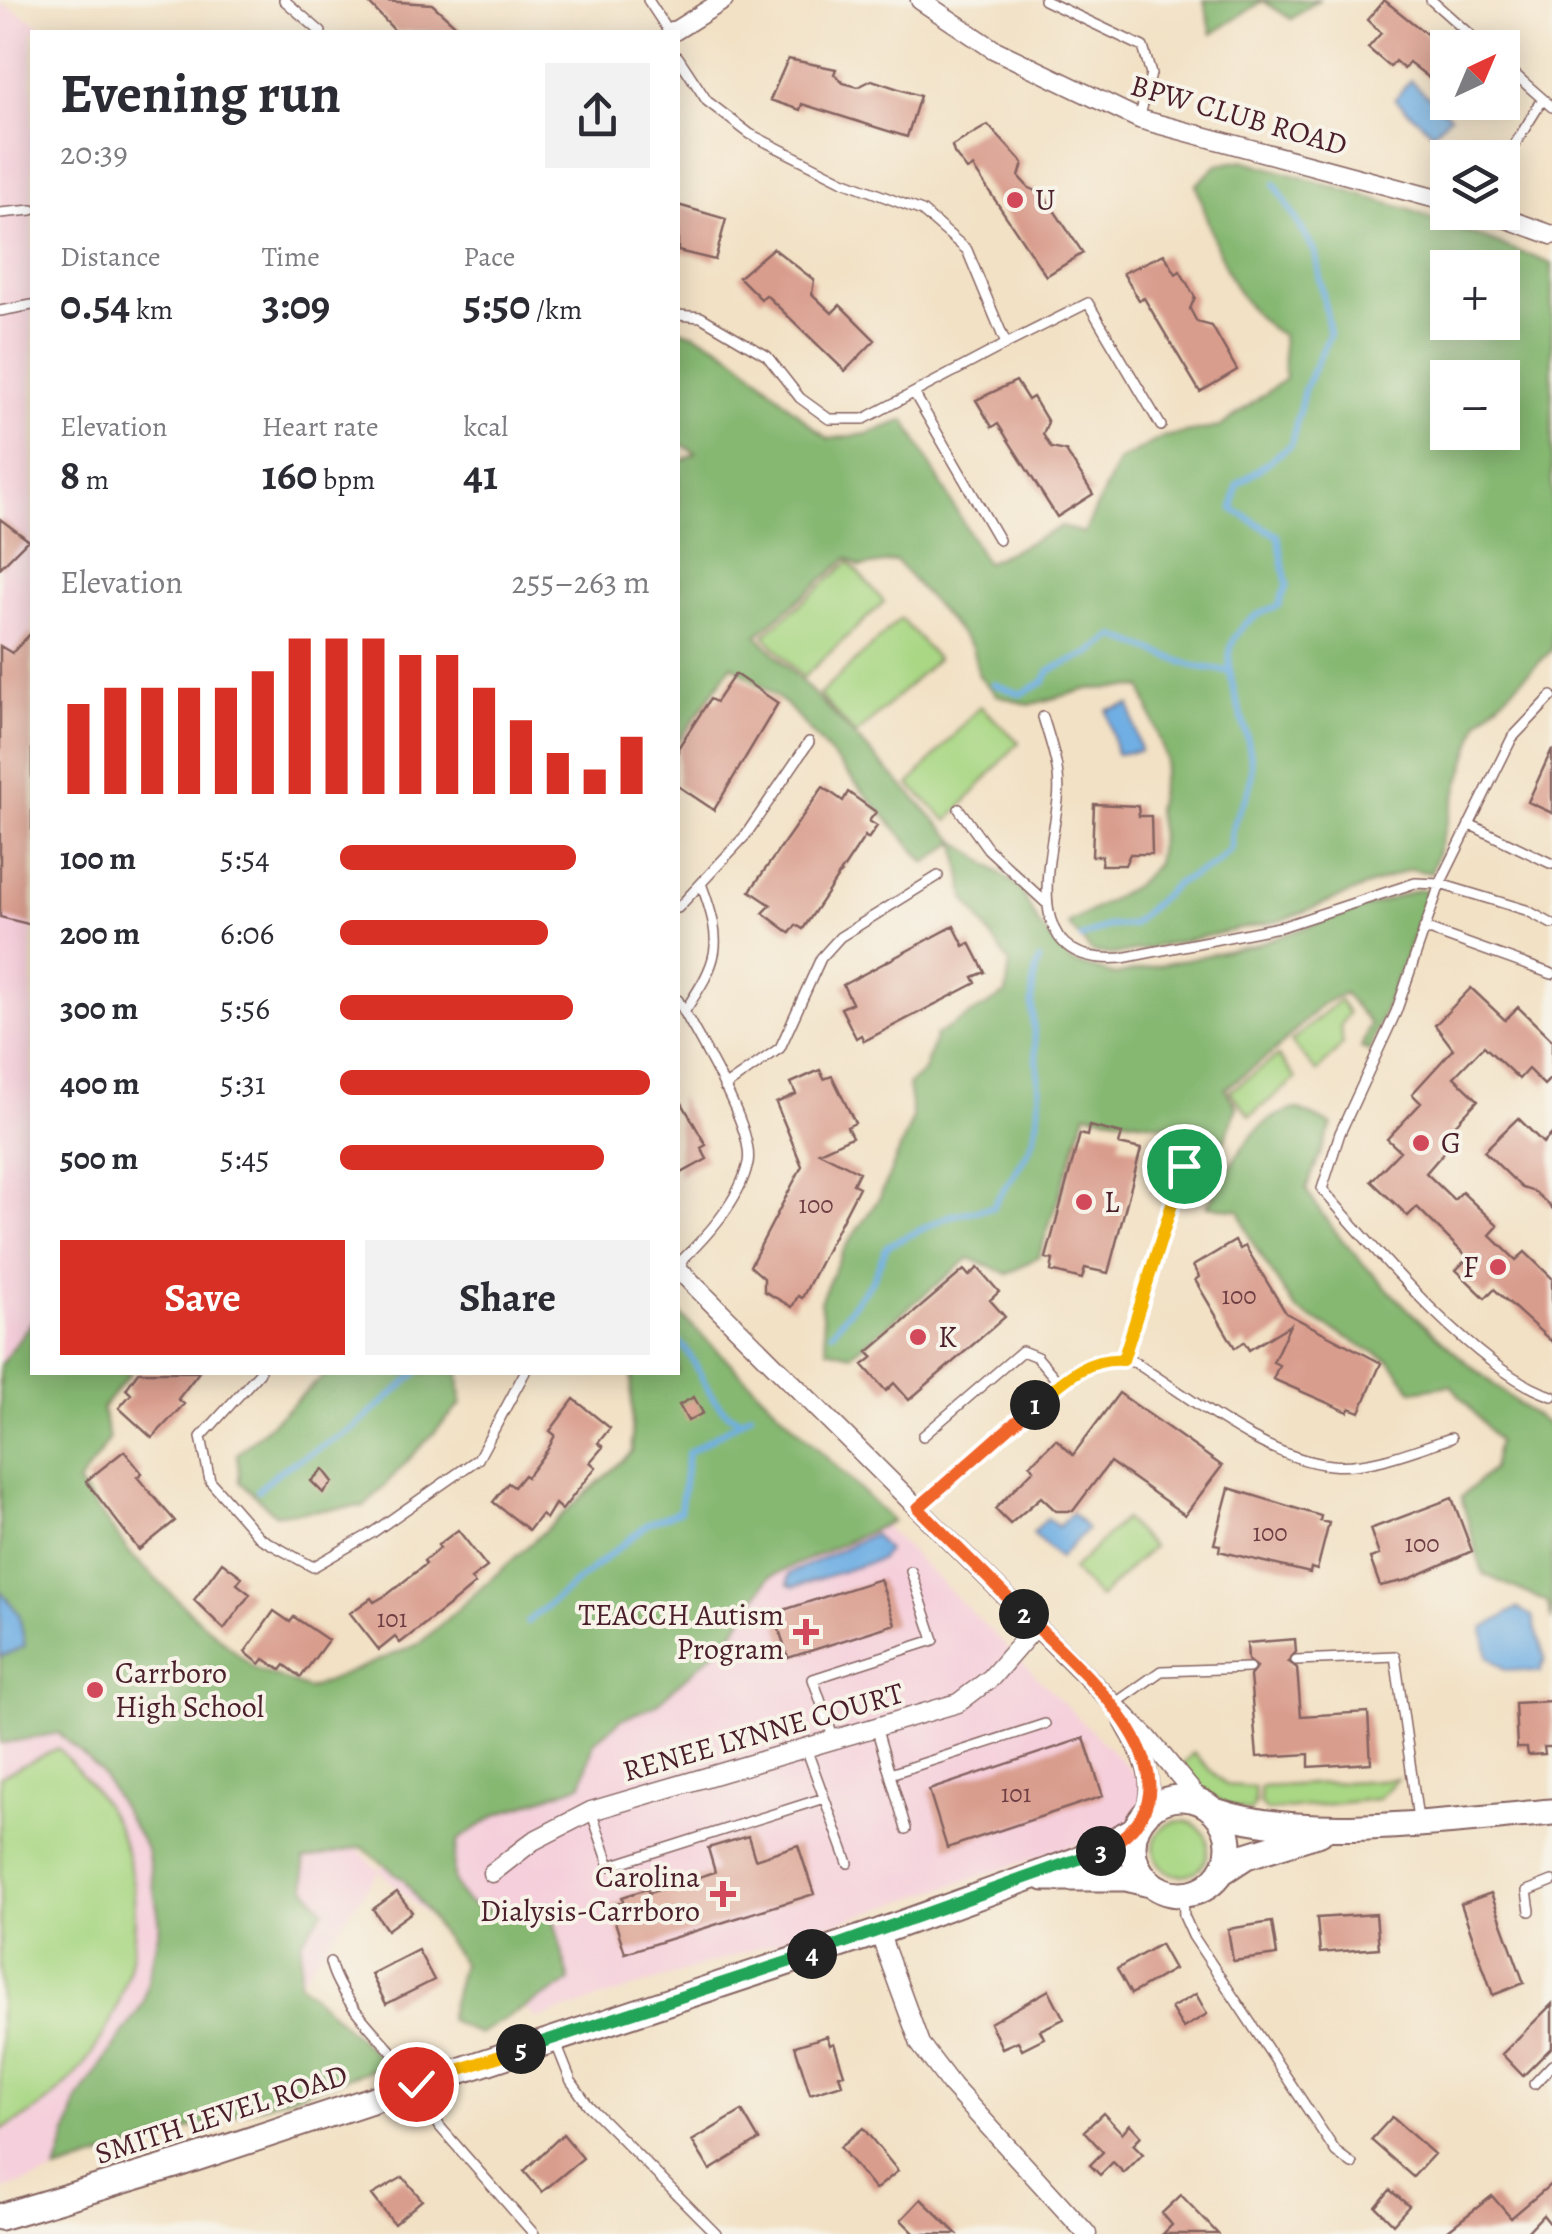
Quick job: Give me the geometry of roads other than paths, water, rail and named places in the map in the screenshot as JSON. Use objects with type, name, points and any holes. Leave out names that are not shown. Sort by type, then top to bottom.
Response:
[{"type":"main road","points":[[1353,1826],[1273,1845],[1246,1856],[1199,1892],[1183,1894],[1153,1885],[1135,1859],[1140,1822],[1169,1800],[1261,1823],[1353,1826],[1552,1812]]},
{"type":"main road","points":[[1208,1807],[1229,1840],[1223,1871]]},
{"type":"main road","name":"SMITH LEVEL ROAD","points":[[0,2217],[178,2164],[879,1932],[1098,1852],[1140,1822]]},
{"type":"main road","name":"SMITH LEVEL ROAD","points":[[1028,1877],[1126,1878],[1153,1885]]},
{"type":"street","points":[[674,30],[724,0]]},
{"type":"street","name":"BPW CLUB ROAD","points":[[920,0],[993,49],[1140,119],[1430,197]]},
{"type":"street","points":[[1520,223],[1552,234]]},
{"type":"street","points":[[680,1268],[1160,1750],[1208,1807]]},
{"type":"street","name":"RENEE LYNNE COURT","points":[[492,1874],[534,1841],[591,1812],[958,1703],[991,1678],[1036,1626]]},
{"type":"street","points":[[1115,1707],[1149,1773],[1152,1791],[1140,1822]]},
{"type":"street","points":[[879,1932],[920,2044],[952,2086],[1087,2234]]},
{"type":"lane","points":[[284,0],[319,30]]},
{"type":"lane","points":[[648,0],[670,30]]},
{"type":"lane","points":[[1044,0],[1144,48],[1152,74],[1140,119]]},
{"type":"lane","points":[[1431,0],[1465,30]]},
{"type":"lane","points":[[680,60],[707,100],[750,134],[842,181],[922,211],[967,250],[1006,344]]},
{"type":"lane","points":[[1520,79],[1552,107]]},
{"type":"lane","points":[[1518,140],[1543,99]]},
{"type":"lane","points":[[0,213],[30,210]]},
{"type":"lane","points":[[680,315],[700,318],[767,356],[800,398],[828,419],[864,419],[1088,302],[1161,426]]},
{"type":"lane","points":[[0,310],[30,305]]},
{"type":"lane","points":[[914,392],[999,540]]},
{"type":"lane","points":[[1552,696],[1512,738],[1440,884],[1396,1012],[1340,1134],[1322,1190],[1369,1244],[1482,1354],[1534,1391],[1552,1396]]},
{"type":"lane","points":[[1043,716],[1058,767],[1058,800],[1050,833],[1045,902]]},
{"type":"lane","points":[[680,906],[745,836],[809,742]]},
{"type":"lane","points":[[959,808],[988,850],[1045,902],[1071,950],[1095,960],[1284,926],[1415,882],[1440,884],[1526,910],[1552,924]]},
{"type":"lane","points":[[1469,824],[1552,864]]},
{"type":"lane","points":[[724,1086],[780,1048],[821,958],[840,937],[938,876]]},
{"type":"lane","points":[[684,1012],[714,962],[718,946],[717,927],[702,886]]},
{"type":"lane","points":[[1424,928],[1552,974]]},
{"type":"lane","points":[[680,1004],[738,1112],[749,1159],[734,1199],[680,1264]]},
{"type":"lane","points":[[1123,1360],[1184,1166]]},
{"type":"lane","points":[[923,1436],[1022,1351],[1037,1357],[1060,1384]]},
{"type":"lane","points":[[918,1508],[1076,1370],[1111,1359],[1134,1362],[1286,1456],[1333,1466],[1389,1459],[1450,1438]]},
{"type":"lane","points":[[257,1375],[201,1438],[210,1481],[260,1538],[313,1567],[372,1534],[478,1458],[522,1375]]},
{"type":"lane","points":[[834,1740],[813,1679],[934,1640],[910,1571]]},
{"type":"lane","points":[[1296,1660],[1395,1656],[1419,1822]]},
{"type":"lane","points":[[1115,1707],[1160,1671],[1249,1668]]},
{"type":"lane","points":[[890,1774],[1045,1724]]},
{"type":"lane","points":[[876,1727],[906,1829]]},
{"type":"lane","points":[[806,1748],[848,1863]]},
{"type":"lane","points":[[591,1812],[610,1866],[824,1798]]},
{"type":"lane","points":[[1530,1911],[1526,1890],[1552,1881]]},
{"type":"lane","points":[[1183,1894],[1184,1916],[1193,1936],[1336,2152],[1352,2164]]},
{"type":"lane","points":[[330,1962],[334,1980],[418,2084],[440,2127],[534,2234]]},
{"type":"lane","points":[[554,2038],[571,2081],[588,2105],[716,2234]]},
{"type":"lane","points":[[1534,2084],[1552,2066]]},
{"type":"water","points":[[1410,80],[1430,98],[1430,120],[1446,120],[1433,133],[1395,99]]},
{"type":"water","points":[[1130,705],[1140,751],[1116,754],[1107,710]]},
{"type":"water","points":[[1072,1513],[1087,1529],[1059,1558],[1033,1533],[1047,1518],[1058,1527]]},
{"type":"water","points":[[873,1534],[887,1550],[881,1559],[794,1587],[788,1585],[789,1574]]},
{"type":"water","points":[[0,1590],[19,1614],[25,1646],[0,1657]]},
{"type":"water","points":[[1517,1608],[1532,1616],[1545,1659],[1540,1672],[1505,1669],[1488,1657],[1483,1629]]},
{"type":"waterway","points":[[1081,938],[1108,926],[1131,925],[1177,883],[1214,865],[1231,849],[1233,827],[1249,788],[1250,753],[1230,657],[1235,637],[1250,620],[1278,606],[1287,585],[1278,536],[1233,509],[1237,485],[1291,445],[1304,390],[1330,334],[1315,252],[1275,184]]},
{"type":"waterway","points":[[994,684],[1021,694],[1044,682],[1050,670],[1089,654],[1115,636],[1193,666],[1227,671]]},
{"type":"waterway","points":[[832,1332],[873,1279],[887,1246],[949,1216],[993,1207],[1025,1157],[1038,1118],[1032,1003],[1039,960]]},
{"type":"waterway","points":[[680,1343],[718,1404],[739,1419]]},
{"type":"waterway","points":[[258,1490],[279,1471],[353,1429],[415,1375]]},
{"type":"waterway","points":[[527,1622],[649,1523],[680,1511],[688,1453],[751,1414]]},
{"type":"place","name":"U","points":[[1015,200]]},
{"type":"place","name":"G","points":[[1421,1143]]},
{"type":"place","name":"L","points":[[1084,1202]]},
{"type":"place","name":"F","points":[[1498,1267]]},
{"type":"place","name":"K","points":[[918,1337]]},
{"type":"place","name":"TEACCH Autism Program","points":[[806,1632]]},
{"type":"place","name":"Carrboro High School","points":[[95,1690]]},
{"type":"place","name":"Carolina Dialysis-Carrboro","points":[[723,1894]]}]
